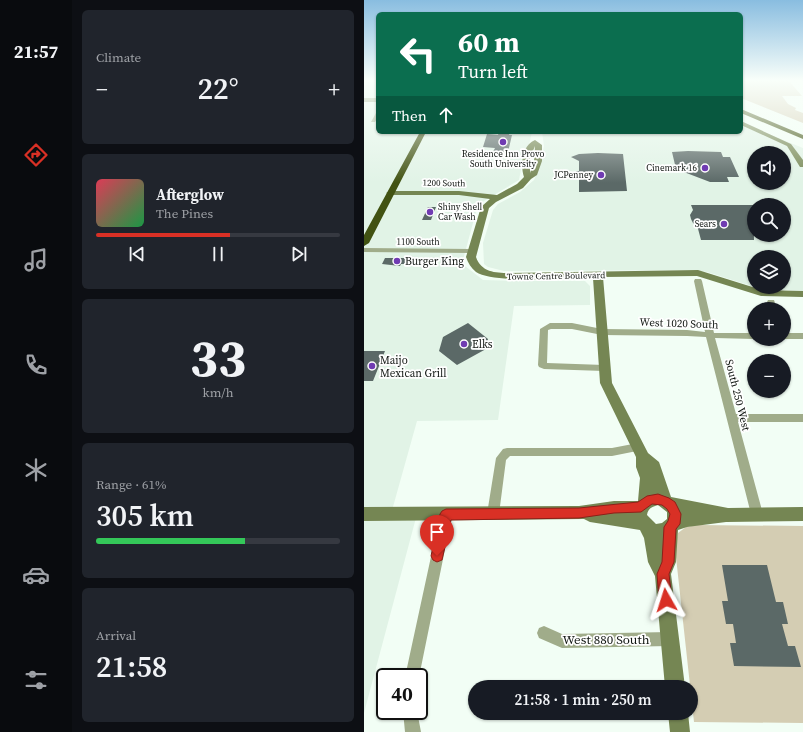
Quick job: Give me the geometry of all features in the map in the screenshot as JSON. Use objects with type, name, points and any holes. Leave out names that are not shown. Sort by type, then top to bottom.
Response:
[{"type":"highway","points":[[751,115],[803,138]]},
{"type":"highway","points":[[769,115],[803,129]]},
{"type":"highway","points":[[364,243],[422,134]]},
{"type":"street","points":[[373,121],[376,117]]},
{"type":"street","points":[[743,124],[789,145],[803,165]]},
{"type":"street","points":[[528,177],[526,171],[526,161],[530,146],[535,142],[536,134]]},
{"type":"street","points":[[472,251],[484,210],[488,204],[497,197],[520,186],[528,177],[533,175],[538,164],[539,145],[535,142]]},
{"type":"street","name":"1200 South","points":[[391,191],[461,189],[484,192],[497,197]]},
{"type":"street","name":"1200 South","points":[[391,191],[459,193],[497,197]]},
{"type":"street","name":"1100 South","points":[[364,250],[472,251]]},
{"type":"street","name":"Towne Centre Boulevard","points":[[472,251],[471,260],[473,264],[481,271],[492,275],[598,276],[698,273],[761,293],[803,294]]},
{"type":"street","points":[[598,276],[604,368],[607,388],[641,452],[654,466],[666,502],[676,514],[672,525],[668,562],[663,574]]},
{"type":"street","name":"South 250 West","points":[[698,282],[710,335],[757,514]]},
{"type":"street","name":"West 1020 South","points":[[604,368],[548,367],[542,365],[544,329],[547,326],[572,326],[602,332],[687,332],[710,335],[747,336]]},
{"type":"street","points":[[791,336],[803,336]]},
{"type":"street","points":[[732,418],[803,418]]},
{"type":"street","points":[[492,514],[501,458],[507,452],[641,452]]},
{"type":"street","points":[[641,452],[646,478],[643,505],[639,513],[652,538],[656,562],[663,574],[674,680]]},
{"type":"street","points":[[364,514],[579,513],[643,505],[651,500],[726,514],[803,514]]},
{"type":"street","points":[[579,513],[618,519],[660,531],[687,520],[711,518],[726,514]]},
{"type":"street","points":[[414,668],[446,514]]},
{"type":"street","name":"West 880 South","points":[[544,633],[562,641],[670,639]]},
{"type":"street","points":[[411,720],[413,732]]},
{"type":"street","points":[[679,720],[680,732]]},
{"type":"shaded area","points":[[364,115],[376,115],[376,134],[532,134],[529,145],[524,154],[519,180],[484,201],[477,208],[463,260],[465,266],[483,280],[585,281],[590,286],[590,305],[514,306],[498,420],[417,421],[391,514],[417,514],[364,713]]},
{"type":"shaded area","points":[[784,115],[803,115],[803,123]]},
{"type":"shaded area","points":[[743,124],[803,148],[803,291],[791,290],[791,250],[747,250],[747,285],[707,272],[689,270],[504,271],[488,267],[484,264],[483,243],[493,210],[498,204],[520,192],[534,180],[539,168],[544,146],[542,134],[743,134]]},
{"type":"shaded area","points":[[697,525],[803,526],[803,723],[694,722],[694,720],[698,720],[698,680],[689,680],[675,548],[678,533],[686,527]]},
{"type":"building","name":"Residence Inn Provo South University","points":[[487,134],[512,135],[508,152],[493,152],[495,148],[483,147]]},
{"type":"building","name":"Cinemark 16","points":[[672,152],[721,152],[723,157],[730,157],[739,177],[727,177],[729,182],[710,182],[676,169]]},
{"type":"building","name":"JCPenney","points":[[579,154],[623,154],[627,191],[579,192],[579,179],[576,179],[576,171],[579,171],[579,161],[571,157]]},
{"type":"building","name":"Sears","points":[[691,205],[747,205],[747,240],[701,240],[697,225],[693,223],[691,219],[690,215],[693,210]]},
{"type":"building","name":"Shiny Shell Car Wash","points":[[428,207],[436,207],[431,220],[422,220]]},
{"type":"building","name":"Burger King","points":[[385,258],[412,258],[409,264],[401,264],[400,266],[382,264]]},
{"type":"building","name":"Elks","points":[[468,323],[488,339],[486,349],[457,365],[439,351],[443,337]]},
{"type":"building","name":"Maijo Mexican Grill","points":[[364,351],[385,351],[373,381],[364,381]]},
{"type":"building","points":[[722,565],[767,565],[776,602],[783,602],[788,624],[782,624],[788,646],[795,646],[801,667],[734,666],[730,643],[736,643],[733,624],[726,624],[722,601],[728,601]]},
{"type":"place","name":"Residence Inn Provo South University","points":[[503,142]]},
{"type":"place","name":"Cinemark 16","points":[[705,168]]},
{"type":"place","name":"JCPenney","points":[[601,175]]},
{"type":"place","name":"Shiny Shell Car Wash","points":[[430,212]]},
{"type":"place","name":"Sears","points":[[724,224]]},
{"type":"place","name":"Burger King","points":[[397,261]]},
{"type":"place","name":"Elks","points":[[464,344]]},
{"type":"place","name":"Maijo Mexican Grill","points":[[372,366]]},
{"type":"route","points":[[437,556],[446,514],[579,513],[614,508],[641,507],[645,502],[658,499],[667,502],[676,514],[674,524],[670,527],[668,562],[663,574],[666,600]]}]
